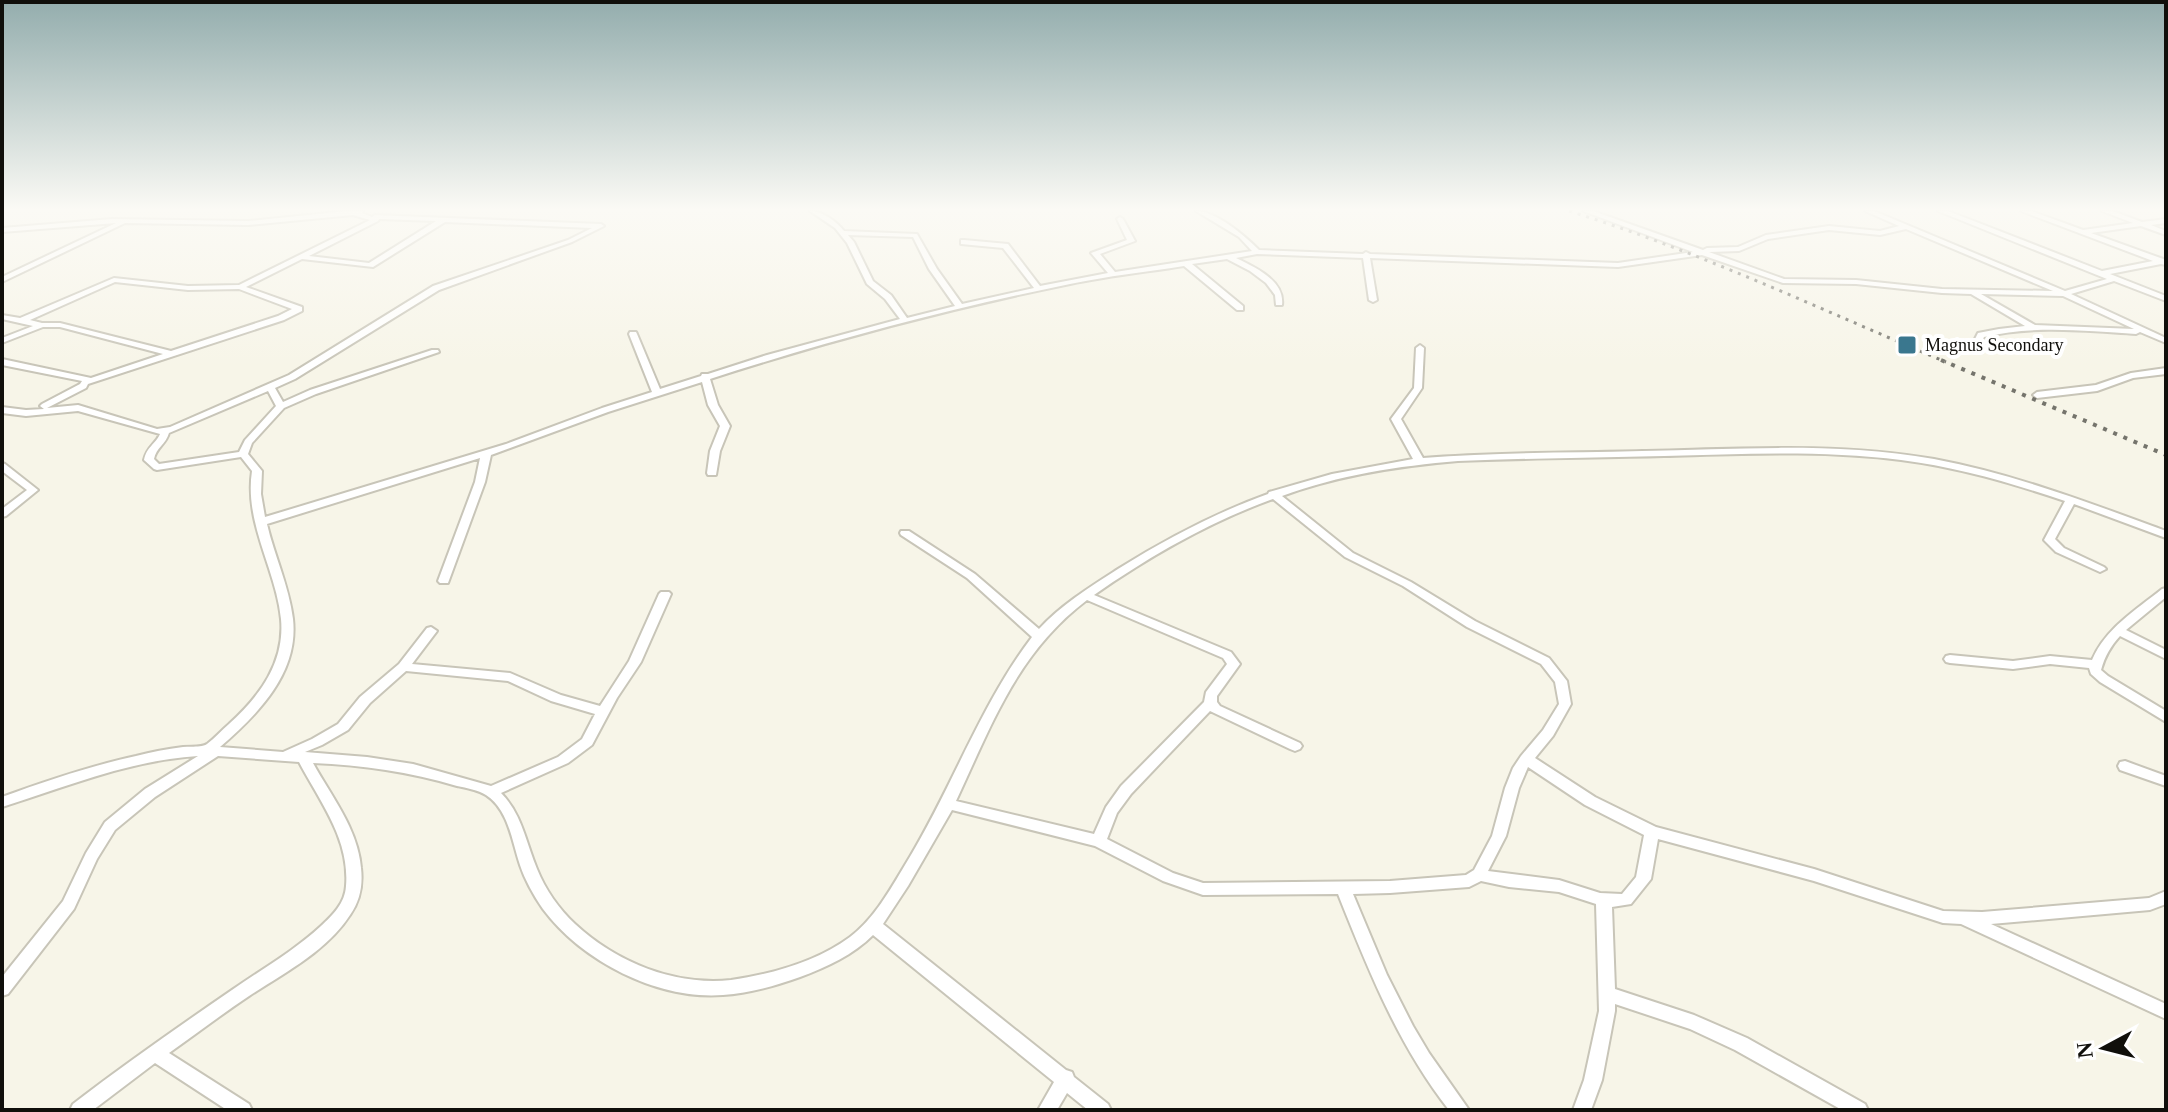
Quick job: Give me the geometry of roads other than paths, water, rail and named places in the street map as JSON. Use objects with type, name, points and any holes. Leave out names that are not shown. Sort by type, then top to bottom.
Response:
[{"type":"street","points":[[2,280],[38,263]]},
{"type":"street","points":[[240,287],[289,263]]},
{"type":"street","points":[[352,263],[373,263]]},
{"type":"street","points":[[243,454],[276,396],[401,308],[436,288],[508,263]]},
{"type":"street","points":[[859,263],[870,282],[888,297],[905,321]]},
{"type":"street","points":[[930,263],[960,307]]},
{"type":"street","points":[[1018,263],[1038,288]]},
{"type":"street","points":[[1103,263],[1113,275]]},
{"type":"street","points":[[261,522],[486,453],[705,376],[1038,288],[1193,263]]},
{"type":"street","points":[[1238,263],[1263,277],[1277,291],[1279,303]]},
{"type":"street","points":[[1367,263],[1373,300]]},
{"type":"street","points":[[1570,263],[1632,263]]},
{"type":"street","points":[[1734,263],[1783,281],[1856,282],[2001,294],[2063,294],[2114,279]]},
{"type":"street","points":[[1991,263],[2166,341]]},
{"type":"street","points":[[2073,263],[2166,299]]},
{"type":"street","points":[[2101,274],[2159,263]]},
{"type":"street","points":[[1187,264],[1240,308]]},
{"type":"street","points":[[23,320],[114,280],[188,288],[240,287],[299,309],[281,318],[87,382],[34,412]]},
{"type":"street","points":[[1973,292],[2037,330]]},
{"type":"street","points":[[1989,302],[2001,294]]},
{"type":"street","points":[[2,317],[42,325],[60,325],[169,354]]},
{"type":"street","points":[[2,341],[42,325]]},
{"type":"street","points":[[1981,345],[1979,338],[1985,334],[2037,330],[2146,333]]},
{"type":"street","points":[[633,334],[657,392]]},
{"type":"street","points":[[1420,348],[1418,388],[1396,419],[1420,462]]},
{"type":"street","points":[[2,410],[34,412],[78,408],[133,426],[165,432],[276,396],[308,395],[435,352]]},
{"type":"street","points":[[2,362],[81,377],[87,382]]},
{"type":"street","points":[[2037,395],[2097,388],[2131,376],[2166,371]]},
{"type":"street","points":[[705,376],[713,405],[725,426],[712,473]]},
{"type":"street","points":[[165,432],[150,455],[152,464],[157,467],[243,454]]},
{"type":"street","points":[[2,802],[122,763],[212,750],[398,765],[492,791],[513,820],[531,873],[554,911],[610,959],[659,981],[706,989],[756,983],[828,958],[857,940],[873,925],[914,864],[948,804],[1012,676],[1039,636],[1087,596],[1153,552],[1273,494],[1321,479],[1456,458],[1770,451],[1861,454],[1930,462],[1996,476],[2166,535]]},
{"type":"street","points":[[444,581],[480,482],[486,453]]},
{"type":"street","points":[[2,989],[69,905],[91,857],[110,826],[150,793],[212,750],[263,695],[285,661],[287,618],[269,562],[256,493],[257,471],[243,454]]},
{"type":"street","points":[[2,466],[33,490],[2,514]]},
{"type":"street","points":[[948,804],[1099,841],[1168,877],[1203,889],[1456,884],[1469,881],[1479,874],[1499,836],[1512,788],[1526,759],[1541,744],[1565,704],[1556,671],[1545,661],[1471,624],[1407,584],[1349,555],[1273,494]]},
{"type":"street","points":[[2071,500],[2049,540],[2060,550],[2100,569]]},
{"type":"street","points":[[905,533],[971,576],[1039,636]]},
{"type":"street","points":[[2166,591],[2119,631],[2095,671],[2166,717]]},
{"type":"street","points":[[492,791],[577,752],[594,732],[641,651],[665,594]]},
{"type":"street","points":[[1087,596],[1227,655],[1234,664],[1211,695],[1210,703],[1126,790],[1111,811],[1099,841]]},
{"type":"street","points":[[284,756],[343,727],[371,694],[403,667],[431,631]]},
{"type":"street","points":[[2119,631],[2166,655]]},
{"type":"street","points":[[1950,659],[2013,665],[2050,660],[2096,665]]},
{"type":"street","points":[[403,667],[510,677],[556,698],[604,712]]},
{"type":"street","points":[[1210,703],[1234,720],[1295,746]]},
{"type":"street","points":[[79,1110],[154,1053],[294,956],[341,917],[355,883],[341,823],[303,757]]},
{"type":"street","points":[[1526,759],[1603,809],[1652,832],[1814,875],[1919,912],[1964,918],[2150,904],[2166,897]]},
{"type":"street","points":[[2125,766],[2166,781]]},
{"type":"street","points":[[1479,874],[1504,882],[1565,887],[1604,902],[1626,900],[1643,879],[1652,832]]},
{"type":"street","points":[[1343,887],[1387,993],[1415,1050],[1435,1081],[1460,1110]]},
{"type":"street","points":[[1582,1110],[1593,1080],[1607,1011],[1604,902]]},
{"type":"street","points":[[1964,918],[2166,1012]]},
{"type":"street","points":[[873,925],[1102,1110]]},
{"type":"street","points":[[1607,994],[1694,1023],[1741,1044],[1859,1110]]},
{"type":"street","points":[[154,1053],[243,1110]]},
{"type":"street","points":[[1047,1110],[1066,1078]]},
{"type":"railway","points":[[1712,263],[1946,362]]},
{"type":"railway","points":[[1941,360],[2166,455]]},
{"type":"place","name":"Magnus Secondary","points":[[1907,345]]}]
